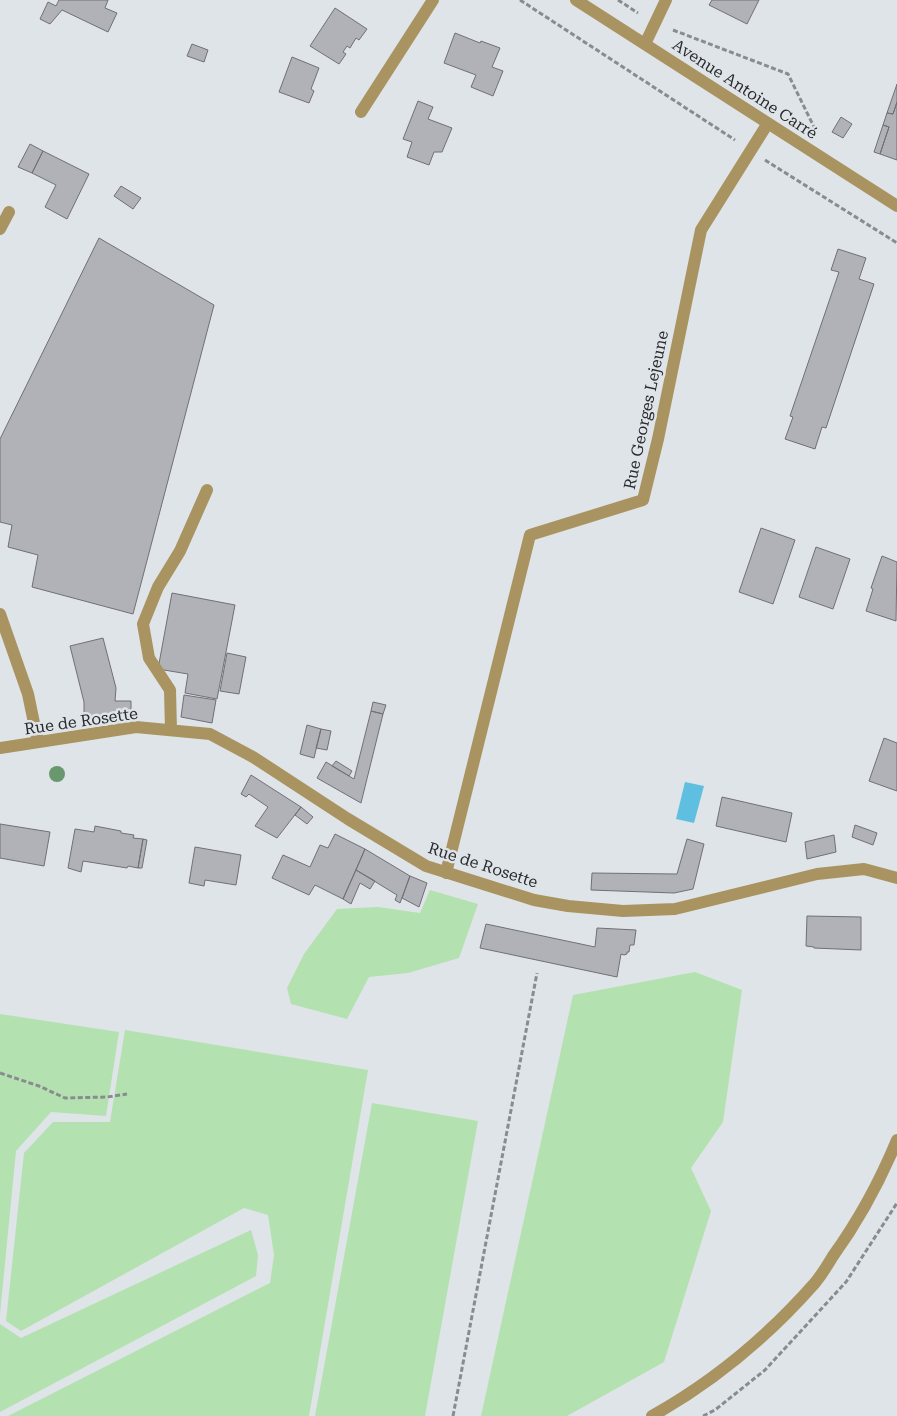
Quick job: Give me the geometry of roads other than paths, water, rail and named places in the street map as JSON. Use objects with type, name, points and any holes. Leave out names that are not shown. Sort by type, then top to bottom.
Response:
[{"type":"street","points":[[361,112],[433,0]]},
{"type":"street","name":"Avenue Antoine Carré","points":[[576,0],[897,206]]},
{"type":"street","points":[[645,44],[666,0]]},
{"type":"street","name":"Rue Georges Lejeune","points":[[446,873],[530,535],[643,500],[658,439],[701,230],[768,123]]},
{"type":"street","points":[[0,229],[9,212]]},
{"type":"street","points":[[171,730],[170,690],[149,658],[143,624],[158,587],[180,551],[207,490]]},
{"type":"street","points":[[0,614],[28,694],[38,742]]},
{"type":"street","name":"Rue de Rosette","points":[[0,748],[136,727],[210,734],[253,757],[348,819],[426,866],[534,900],[568,906],[623,911],[675,909],[817,874],[864,869],[897,878]]},
{"type":"street","points":[[652,1416],[722,1370],[767,1333],[815,1283],[853,1228],[885,1169],[897,1140]]},
{"type":"water","points":[[685,782],[704,786],[694,823],[676,819]]}]
